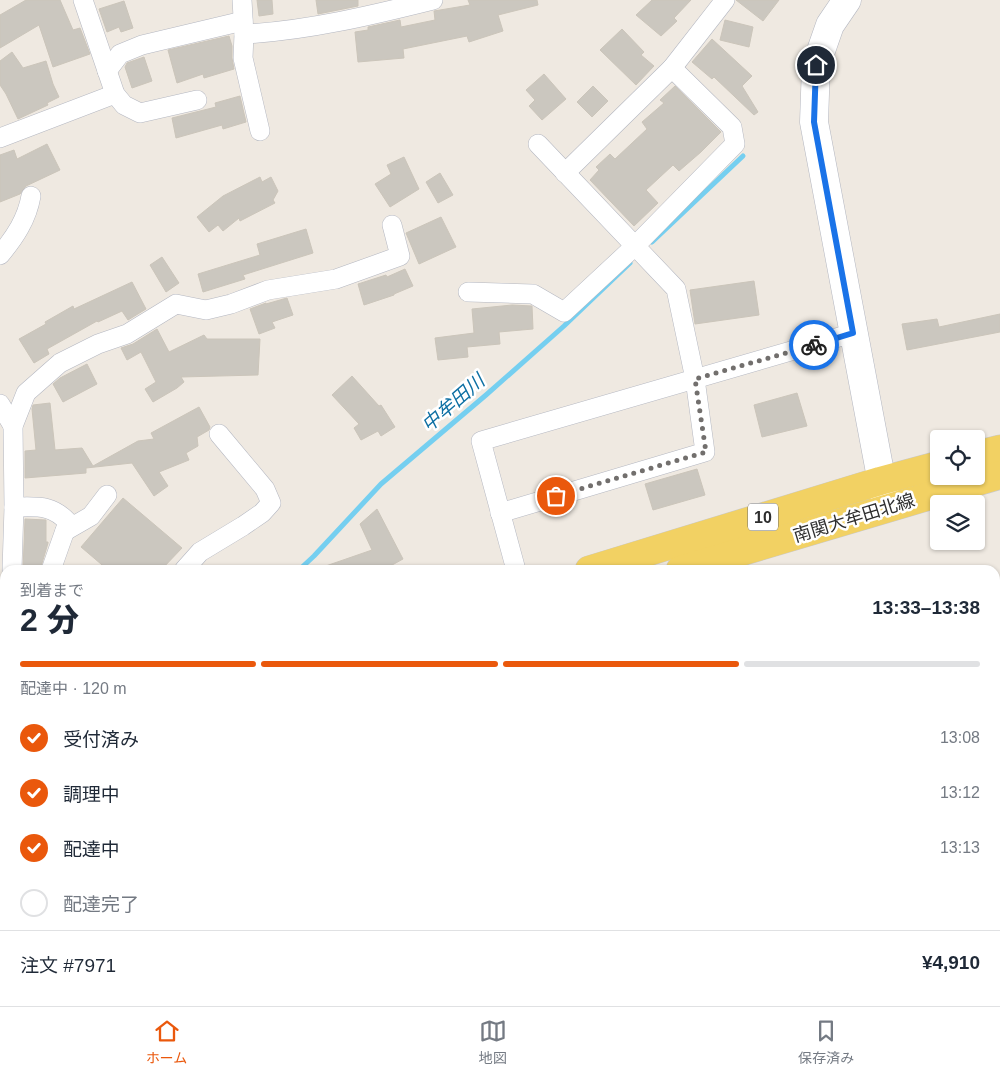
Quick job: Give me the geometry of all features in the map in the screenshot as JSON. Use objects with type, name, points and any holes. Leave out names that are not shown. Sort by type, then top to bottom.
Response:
[{"type":"main road","points":[[985,452],[1000,448]]},
{"type":"main road","name":"南関大牟田北線","points":[[604,565],[930,467]]},
{"type":"main road","name":"南関大牟田北線","points":[[697,565],[1000,475]]},
{"type":"street","points":[[83,0],[115,94],[124,105],[140,112],[197,100]]},
{"type":"street","points":[[242,0],[244,28],[243,58],[260,131]]},
{"type":"street","points":[[107,71],[120,54],[142,46],[244,28],[271,32],[386,12],[433,0]]},
{"type":"street","points":[[565,173],[672,68],[725,0]]},
{"type":"street","points":[[847,0],[830,25],[816,65],[814,122],[880,481],[887,508]]},
{"type":"street","points":[[468,292],[533,294],[564,312],[635,246],[735,144],[732,127],[672,68]]},
{"type":"street","points":[[0,138],[115,94]]},
{"type":"street","points":[[500,512],[706,452],[695,379],[676,288],[538,144]]},
{"type":"street","points":[[0,255],[17,234],[29,208],[31,196]]},
{"type":"street","points":[[7,428],[26,393],[60,363],[98,344],[127,334],[176,304],[206,310],[231,304],[268,290],[336,279],[400,256],[392,225]]},
{"type":"street","points":[[515,565],[480,441],[853,333]]},
{"type":"street","points":[[0,404],[7,428],[14,507],[12,565]]},
{"type":"street","points":[[188,565],[200,552],[255,517],[271,503],[265,489],[219,434]]},
{"type":"street","points":[[65,531],[91,516],[107,496]]},
{"type":"street","points":[[14,507],[42,507],[59,512],[68,522],[53,565]]},
{"type":"building","points":[[26,0],[60,0],[73,30],[80,28],[90,54],[53,67],[39,25],[0,48],[0,15]]},
{"type":"building","points":[[257,0],[272,0],[273,14],[259,16]]},
{"type":"building","points":[[316,0],[358,0],[358,6],[318,14]]},
{"type":"building","points":[[468,0],[537,0],[538,5],[498,15],[503,31],[469,42],[467,36],[403,49],[404,58],[358,62],[355,32],[400,20],[401,27],[435,20],[434,11],[470,5]]},
{"type":"building","points":[[652,0],[691,0],[674,18],[677,21],[661,36],[636,15]]},
{"type":"building","points":[[736,0],[779,0],[763,21]]},
{"type":"building","points":[[124,1],[133,28],[121,32],[119,27],[107,32],[99,9]]},
{"type":"building","points":[[725,20],[753,27],[749,47],[720,40]]},
{"type":"building","points":[[622,29],[644,52],[641,55],[654,66],[636,85],[600,50]]},
{"type":"building","points":[[229,36],[234,69],[204,78],[203,74],[177,83],[168,50]]},
{"type":"building","points":[[712,39],[752,76],[742,86],[758,112],[754,115],[714,77],[712,79],[692,62]]},
{"type":"building","points":[[12,52],[23,68],[46,61],[59,97],[47,103],[48,105],[18,119],[0,85],[0,61]]},
{"type":"building","points":[[144,57],[152,81],[132,88],[125,67],[127,63]]},
{"type":"building","points":[[544,74],[566,99],[542,120],[529,106],[535,100],[526,90]]},
{"type":"building","points":[[593,86],[608,101],[592,117],[577,102]]},
{"type":"building","points":[[675,86],[721,132],[679,171],[673,165],[646,190],[658,203],[634,226],[590,180],[599,170],[596,167],[610,154],[615,159],[647,129],[642,122],[664,103],[660,100]]},
{"type":"building","points":[[240,96],[246,122],[223,129],[222,125],[176,138],[172,118],[216,107],[215,103]]},
{"type":"building","points":[[47,144],[60,170],[26,186],[20,194],[0,202],[0,155],[14,150],[17,159]]},
{"type":"building","points":[[404,157],[419,189],[390,207],[375,184],[391,174],[387,165]]},
{"type":"building","points":[[440,173],[453,195],[438,203],[426,182]]},
{"type":"building","points":[[260,177],[262,182],[271,177],[278,191],[273,200],[275,203],[240,221],[239,218],[223,231],[218,225],[209,232],[197,217],[223,196]]},
{"type":"building","points":[[441,217],[456,247],[419,264],[406,233]]},
{"type":"building","points":[[306,229],[313,253],[243,275],[245,279],[203,292],[198,274],[260,255],[257,244]]},
{"type":"building","points":[[162,257],[179,283],[166,292],[150,265]]},
{"type":"building","points":[[405,269],[413,286],[394,295],[364,305],[358,284],[386,275],[387,277]]},
{"type":"building","points":[[754,281],[759,315],[695,324],[690,290]]},
{"type":"building","points":[[132,282],[146,309],[128,320],[122,311],[97,321],[47,349],[49,354],[34,363],[19,339],[73,306],[74,309]]},
{"type":"building","points":[[287,298],[293,315],[272,322],[275,328],[259,334],[250,309]]},
{"type":"building","points":[[512,305],[532,306],[533,329],[499,332],[500,344],[467,347],[468,357],[438,360],[435,338],[474,333],[472,309]]},
{"type":"building","points":[[1000,314],[1000,332],[907,350],[902,324],[937,319],[939,327]]},
{"type":"building","points":[[157,329],[169,352],[204,335],[207,339],[260,339],[258,375],[181,377],[184,382],[153,402],[145,389],[156,382],[141,352],[127,360],[121,348],[133,344]]},
{"type":"building","points":[[87,364],[97,384],[63,402],[53,384],[60,378]]},
{"type":"building","points":[[352,376],[379,406],[381,405],[395,427],[381,436],[378,431],[361,440],[354,428],[359,424],[332,395]]},
{"type":"building","points":[[797,393],[807,426],[762,437],[754,405]]},
{"type":"building","points":[[50,403],[55,450],[82,448],[93,466],[138,441],[154,439],[151,433],[199,407],[210,427],[209,430],[197,437],[198,446],[186,453],[189,460],[159,472],[168,486],[154,496],[132,463],[86,468],[86,473],[25,478],[25,451],[36,450],[33,405]]},
{"type":"building","points":[[697,469],[705,495],[653,510],[645,484]]},
{"type":"building","points":[[123,498],[182,548],[166,565],[102,565],[81,547]]},
{"type":"building","points":[[377,509],[403,559],[392,565],[329,565],[372,550],[360,524]]},
{"type":"building","points":[[25,519],[46,520],[46,542],[48,543],[41,565],[23,565]]},
{"type":"waterway","name":"中牟田川","points":[[652,242],[743,156]]},
{"type":"waterway","name":"中牟田川","points":[[304,565],[381,484],[564,326],[630,263]]},
{"type":"way so far","points":[[556,496],[706,452],[695,379],[814,345]]},
{"type":"route","points":[[814,345],[853,333],[814,122],[816,65]]}]
